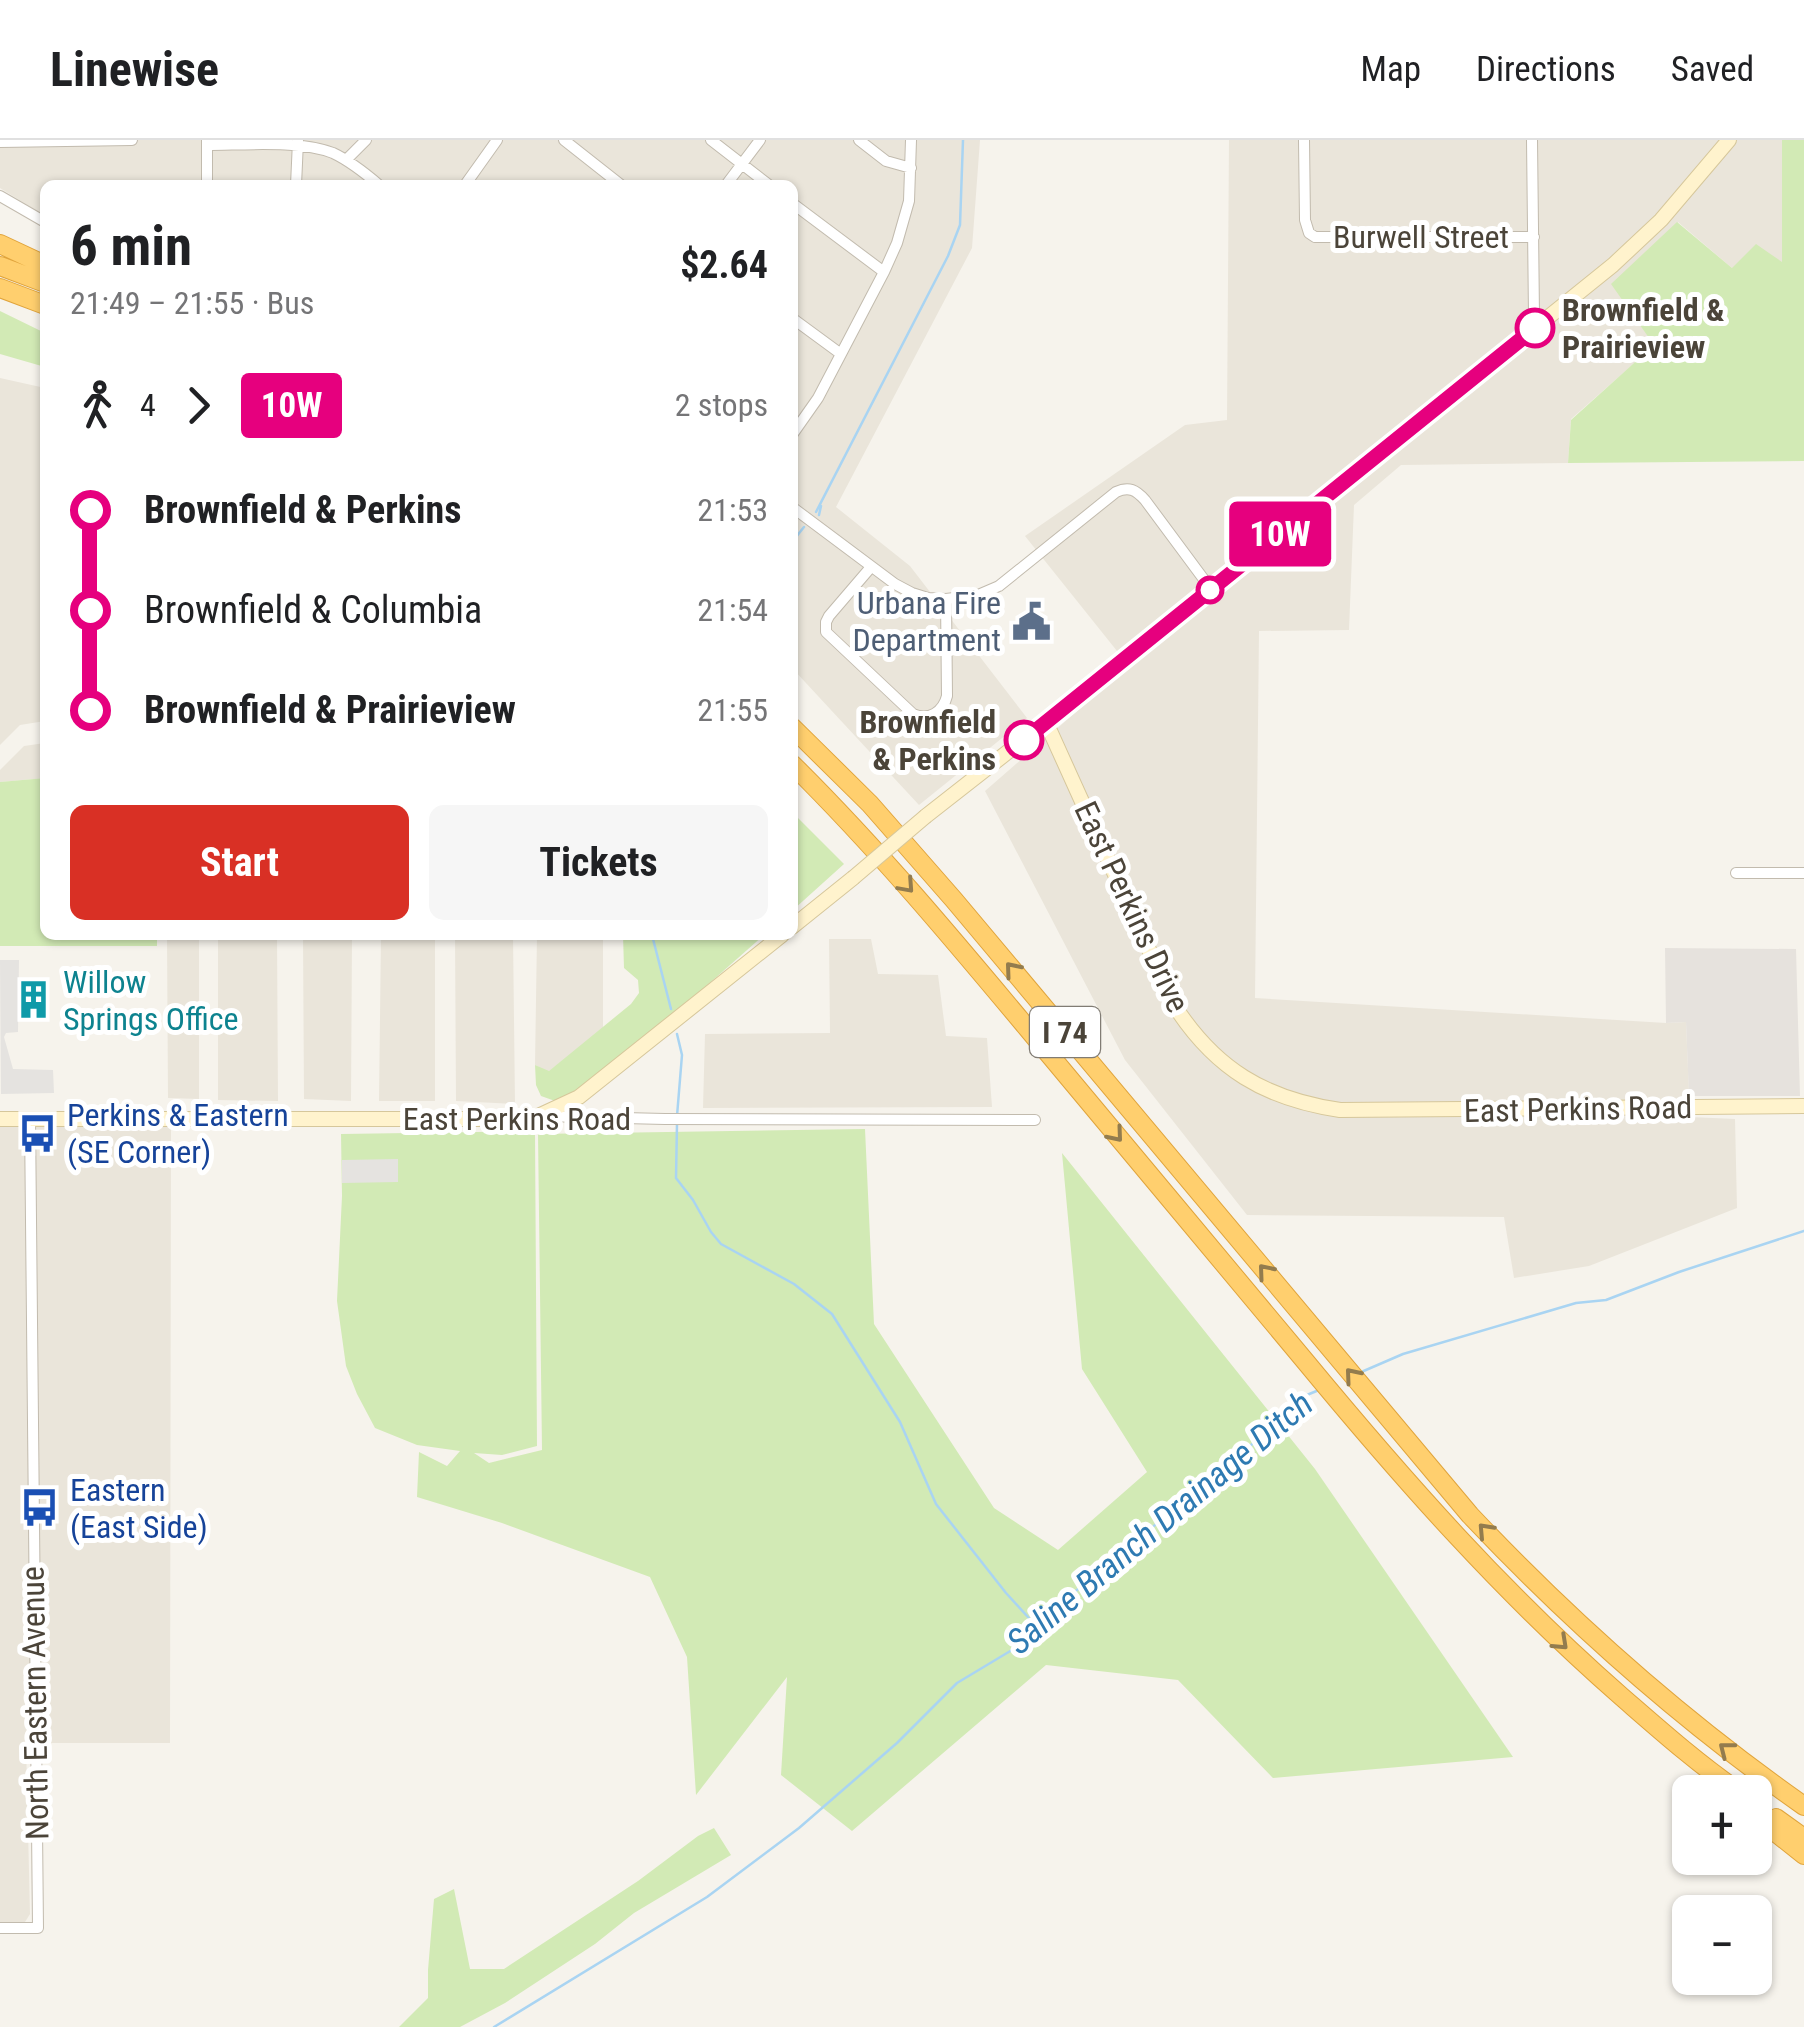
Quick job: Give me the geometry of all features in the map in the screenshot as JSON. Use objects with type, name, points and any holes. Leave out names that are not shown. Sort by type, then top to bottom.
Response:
[{"type":"highway","points":[[0,244],[40,263]]},
{"type":"highway","points":[[0,266],[40,281]]},
{"type":"highway","points":[[0,288],[40,304]]},
{"type":"highway","points":[[0,301],[40,314]]},
{"type":"highway","name":"I 74","points":[[798,733],[870,804],[942,886],[1470,1515],[1552,1599],[1663,1698],[1804,1806]]},
{"type":"highway","name":"I 74","points":[[798,770],[932,915],[1444,1524],[1568,1650],[1715,1775]]},
{"type":"highway","points":[[1703,1767],[1711,1775]]},
{"type":"highway","points":[[1772,1816],[1804,1838]]},
{"type":"highway","points":[[1772,1830],[1804,1855]]},
{"type":"street","points":[[0,142],[132,140]]},
{"type":"street","points":[[346,160],[366,140]]},
{"type":"street","points":[[469,180],[497,140]]},
{"type":"street","points":[[564,140],[615,180]]},
{"type":"street","points":[[711,140],[762,180]]},
{"type":"street","points":[[730,180],[760,140]]},
{"type":"street","points":[[859,140],[886,161],[910,168]]},
{"type":"street","points":[[798,427],[818,398],[884,272],[909,201],[911,140]]},
{"type":"street","name":"Burwell Street","points":[[1304,140],[1305,220],[1315,237],[1534,237]]},
{"type":"street","points":[[1532,140],[1534,316],[1538,326]]},
{"type":"street","points":[[798,921],[1642,240],[1729,140]]},
{"type":"street","points":[[296,180],[298,142]]},
{"type":"street","points":[[207,180],[207,143],[298,142],[331,152],[372,180]]},
{"type":"street","points":[[0,196],[40,219]]},
{"type":"street","points":[[798,208],[884,272]]},
{"type":"street","points":[[798,322],[841,354]]},
{"type":"street","points":[[798,512],[870,567],[912,593],[946,599],[978,595],[999,586],[1116,492],[1129,488],[1145,500],[1212,589]]},
{"type":"street","points":[[870,567],[830,616],[826,632],[920,717],[938,712],[947,696],[946,599]]},
{"type":"street","name":"East Perkins Drive","points":[[1046,722],[1161,979],[1187,1025],[1213,1055],[1255,1085],[1316,1107],[1352,1111]]},
{"type":"street","points":[[1736,873],[1804,873]]},
{"type":"street","points":[[538,1116],[579,1097],[776,940]]},
{"type":"street","name":"East Perkins Road","points":[[1352,1111],[1804,1106]]},
{"type":"street","name":"East Perkins Road","points":[[0,1119],[538,1116],[1035,1120]]},
{"type":"street","name":"North Eastern Avenue","points":[[0,1928],[38,1928],[30,1119]]},
{"type":"shaded area","points":[[0,140],[980,140],[972,248],[836,507],[910,566],[1027,718],[919,805],[798,674],[798,180],[40,180],[40,213],[0,188]]},
{"type":"shaded area","points":[[1229,140],[1782,140],[1782,263],[1732,268],[1678,222],[1655,345],[1571,419],[1568,463],[1401,465],[1354,505],[1349,630],[1259,631],[1255,998],[1686,1022],[1690,1117],[1735,1119],[1737,1208],[1589,1266],[1514,1278],[1504,1217],[1247,1215],[1125,1060],[985,791],[1129,666],[1025,536],[1185,425],[1227,420]]},
{"type":"shaded area","points":[[0,378],[40,387],[40,722],[20,725],[0,745]]},
{"type":"shaded area","points":[[40,744],[40,778],[0,782],[0,770],[24,746]]},
{"type":"shaded area","points":[[829,939],[871,939],[878,974],[938,975],[946,1036],[987,1038],[992,1107],[703,1108],[705,1034],[830,1033]]},
{"type":"shaded area","points":[[167,940],[199,940],[199,1099],[168,1098]]},
{"type":"shaded area","points":[[218,940],[277,940],[278,1101],[218,1100]]},
{"type":"shaded area","points":[[303,940],[352,940],[351,1101],[304,1099]]},
{"type":"shaded area","points":[[381,940],[435,940],[435,1101],[379,1101]]},
{"type":"shaded area","points":[[455,940],[513,940],[515,1104],[456,1101]]},
{"type":"shaded area","points":[[537,940],[603,940],[603,1030],[548,1072],[535,1065]]},
{"type":"shaded area","points":[[1665,948],[1796,949],[1800,1096],[1689,1096],[1686,1022],[1666,1023]]},
{"type":"shaded area","points":[[0,960],[19,960],[18,1032],[6,1033],[4,1037],[13,1069],[53,1070],[54,1093],[1,1094]]},
{"type":"shaded area","points":[[171,1122],[170,1743],[26,1743],[30,1914],[25,1922],[0,1922],[0,1124]]},
{"type":"shaded area","points":[[398,1159],[398,1182],[342,1183],[342,1160]]},
{"type":"green space","points":[[1782,140],[1804,140],[1804,461],[1568,463],[1571,420],[1654,345],[1611,284],[1677,222],[1732,268],[1756,244],[1782,262]]},
{"type":"green space","points":[[0,311],[40,331],[40,366],[0,354]]},
{"type":"green space","points":[[40,778],[40,940],[157,940],[157,946],[0,946],[0,782]]},
{"type":"green space","points":[[798,818],[844,864],[798,905]]},
{"type":"green space","points":[[623,940],[758,940],[664,1023],[585,1084],[558,1102],[541,1096],[535,1065],[549,1071],[631,1004],[639,993],[638,980],[624,968]]},
{"type":"green space","points":[[865,1129],[874,1324],[994,1508],[1058,1550],[1147,1472],[1082,1369],[1062,1153],[1315,1469],[1513,1757],[1273,1778],[1178,1680],[1046,1665],[852,1831],[781,1775],[787,1677],[696,1795],[687,1657],[650,1577],[502,1523],[417,1497],[419,1452],[447,1466],[460,1451],[417,1445],[375,1428],[346,1366],[337,1301],[341,1134],[535,1131],[537,1446],[502,1455],[474,1453],[489,1463],[542,1450],[538,1134]]},
{"type":"green space","points":[[714,1828],[731,1855],[634,1913],[595,1944],[505,2003],[460,2027],[399,2027],[428,1998],[434,1899],[454,1889],[470,1969],[504,1969]]},
{"type":"waterway","points":[[816,512],[948,256],[960,225],[963,140]]},
{"type":"waterway","points":[[819,515],[821,506]]},
{"type":"waterway","points":[[798,534],[804,527]]},
{"type":"waterway","points":[[653,940],[671,1009]]},
{"type":"waterway","points":[[677,1034],[682,1055],[677,1116]]},
{"type":"waterway","points":[[677,1124],[676,1178],[711,1232],[721,1244],[794,1284],[832,1314],[900,1422],[936,1504],[1037,1627]]},
{"type":"waterway","name":"Saline Branch Drainage Ditch","points":[[1359,1373],[1403,1354],[1576,1303],[1606,1300],[1804,1231]]},
{"type":"waterway","name":"Saline Branch Drainage Ditch","points":[[494,2027],[707,1897],[799,1828],[897,1743],[957,1683],[1027,1641],[1059,1605],[1286,1416],[1302,1397],[1319,1390]]},
{"type":"bus line","name":"10W","points":[[1024,740],[1535,328]]},
{"type":"place","name":"Brownfield & Prairieview","points":[[1535,328]]},
{"type":"place","name":"Urbana Fire Department","points":[[1031,621]]},
{"type":"place","name":"Brownfield & Perkins","points":[[1024,740]]},
{"type":"place","name":"Willow Springs Office","points":[[33,1000]]},
{"type":"place","name":"Perkins & Eastern (SE Corner)","points":[[37,1133]]},
{"type":"place","name":"Eastern (East Side)","points":[[40,1508]]}]
